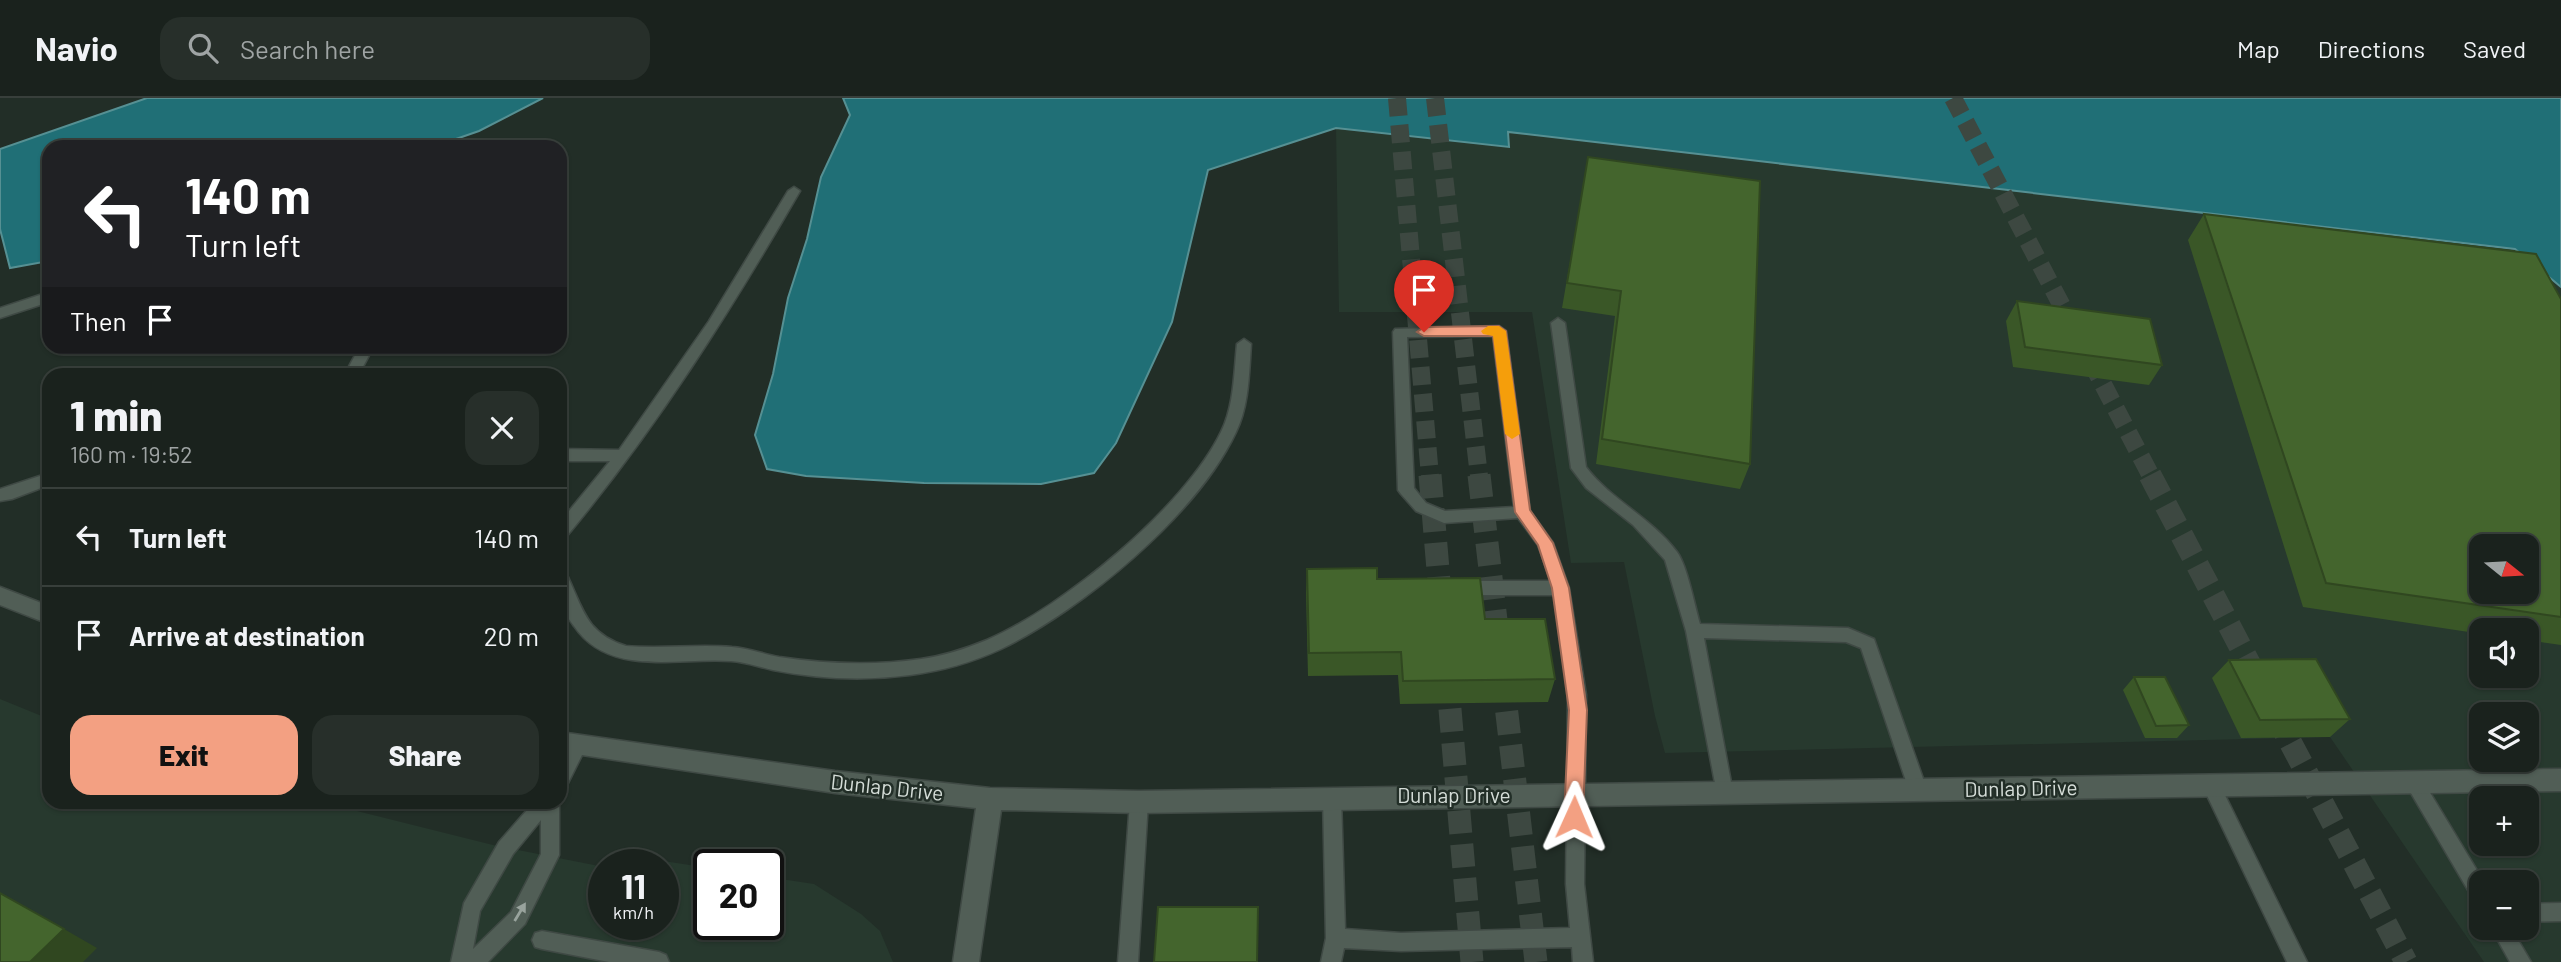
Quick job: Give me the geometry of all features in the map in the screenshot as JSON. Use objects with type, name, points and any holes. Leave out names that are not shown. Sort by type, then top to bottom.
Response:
[{"type":"street","points":[[0,596],[42,612]]},
{"type":"street","name":"Dunlap Drive","points":[[568,743],[835,782],[990,799],[1139,802],[2561,780]]},
{"type":"street","points":[[966,962],[990,799]]},
{"type":"lane","points":[[567,524],[622,456],[715,326],[794,191]]},
{"type":"lane","points":[[0,313],[42,299]]},
{"type":"lane","points":[[1558,323],[1579,468],[1591,484],[1639,521],[1672,557],[1694,631],[1724,793]]},
{"type":"lane","points":[[1522,512],[1444,517],[1421,507],[1406,490],[1400,332],[1499,331],[1522,512],[1545,543],[1561,588],[1578,710],[1574,795],[1575,884],[1583,962]]},
{"type":"lane","points":[[567,602],[593,640],[614,651],[641,657],[732,654],[775,663],[876,672],[962,657],[1011,636],[1063,605],[1114,564],[1179,501],[1215,457],[1229,433],[1238,406],[1244,344]]},
{"type":"lane","points":[[567,455],[622,456]]},
{"type":"lane","points":[[0,495],[7,495],[42,482]]},
{"type":"lane","points":[[1449,588],[1561,588]]},
{"type":"lane","points":[[1694,631],[1847,635],[1868,644],[1918,790]]},
{"type":"lane","points":[[2414,782],[2469,874]]},
{"type":"lane","points":[[2212,787],[2297,962]]},
{"type":"lane","points":[[1331,962],[1336,938],[1332,797]]},
{"type":"lane","points":[[1128,962],[1139,802]]},
{"type":"lane","points":[[461,962],[471,909],[506,848],[542,809]]},
{"type":"lane","points":[[474,962],[518,918],[550,855],[548,809]]},
{"type":"lane","points":[[2539,913],[2561,912]]},
{"type":"lane","points":[[1336,938],[1401,942],[1580,937]]},
{"type":"lane","points":[[1580,937],[1594,962]]},
{"type":"lane","points":[[542,940],[659,962]]},
{"type":"lane","points":[[2508,940],[2521,962]]},
{"type":"shaded area","points":[[1336,128],[1509,147],[1508,132],[2516,249],[2561,287],[2561,962],[2484,962],[2330,737],[1665,753],[1624,562],[1571,563],[1532,312],[1339,312]]},
{"type":"shaded area","points":[[0,699],[42,716],[42,809],[349,809],[493,845],[588,864],[588,940],[679,940],[679,863],[693,866],[693,940],[784,940],[784,879],[814,884],[861,914],[880,931],[893,962],[0,962]]},
{"type":"water","points":[[147,98],[543,98],[479,131],[453,140],[42,140],[42,262],[10,268],[0,229],[0,149]]},
{"type":"water","points":[[843,98],[2561,98],[2561,287],[2515,249],[1508,132],[1509,147],[1336,128],[1208,170],[1172,322],[1116,443],[1094,473],[1041,484],[924,483],[806,476],[767,469],[755,435],[773,374],[788,298],[807,239],[821,177],[850,115]]},
{"type":"building","points":[[1588,157],[1760,181],[1750,464],[1602,439],[1621,291],[1567,283]]},
{"type":"building","points":[[2204,214],[2536,254],[2561,299],[2561,617],[2471,604],[2539,604],[2539,534],[2469,534],[2469,604],[2326,583]]},
{"type":"building","points":[[2017,301],[2150,319],[2162,365],[2025,347]]},
{"type":"building","points":[[1377,568],[1377,579],[1480,578],[1485,619],[1545,619],[1555,679],[1403,681],[1401,652],[1309,653],[1307,569]]},
{"type":"building","points":[[2316,659],[2350,719],[2260,720],[2229,660]]},
{"type":"building","points":[[2134,677],[2165,677],[2189,725],[2156,726]]},
{"type":"building","points":[[0,893],[64,929],[30,962],[0,962]]},
{"type":"building","points":[[1158,907],[1258,907],[1257,962],[1154,962]]},
{"type":"tunnel","points":[[1397,98],[1430,476]]},
{"type":"tunnel","points":[[1435,98],[1479,476]]},
{"type":"tunnel","points":[[1953,98],[2151,476]]},
{"type":"tunnel","points":[[1430,475],[1441,605]]},
{"type":"tunnel","points":[[1479,475],[1536,962]]},
{"type":"tunnel","points":[[2150,475],[2260,684]]},
{"type":"tunnel","points":[[1447,675],[1472,962]]},
{"type":"tunnel","points":[[2275,713],[2406,962]]},
{"type":"slow traffic","points":[[1488,331],[1499,331],[1512,434]]},
{"type":"route","points":[[1424,332],[1499,331],[1522,512],[1545,543],[1561,588],[1578,710],[1574,817]]}]
